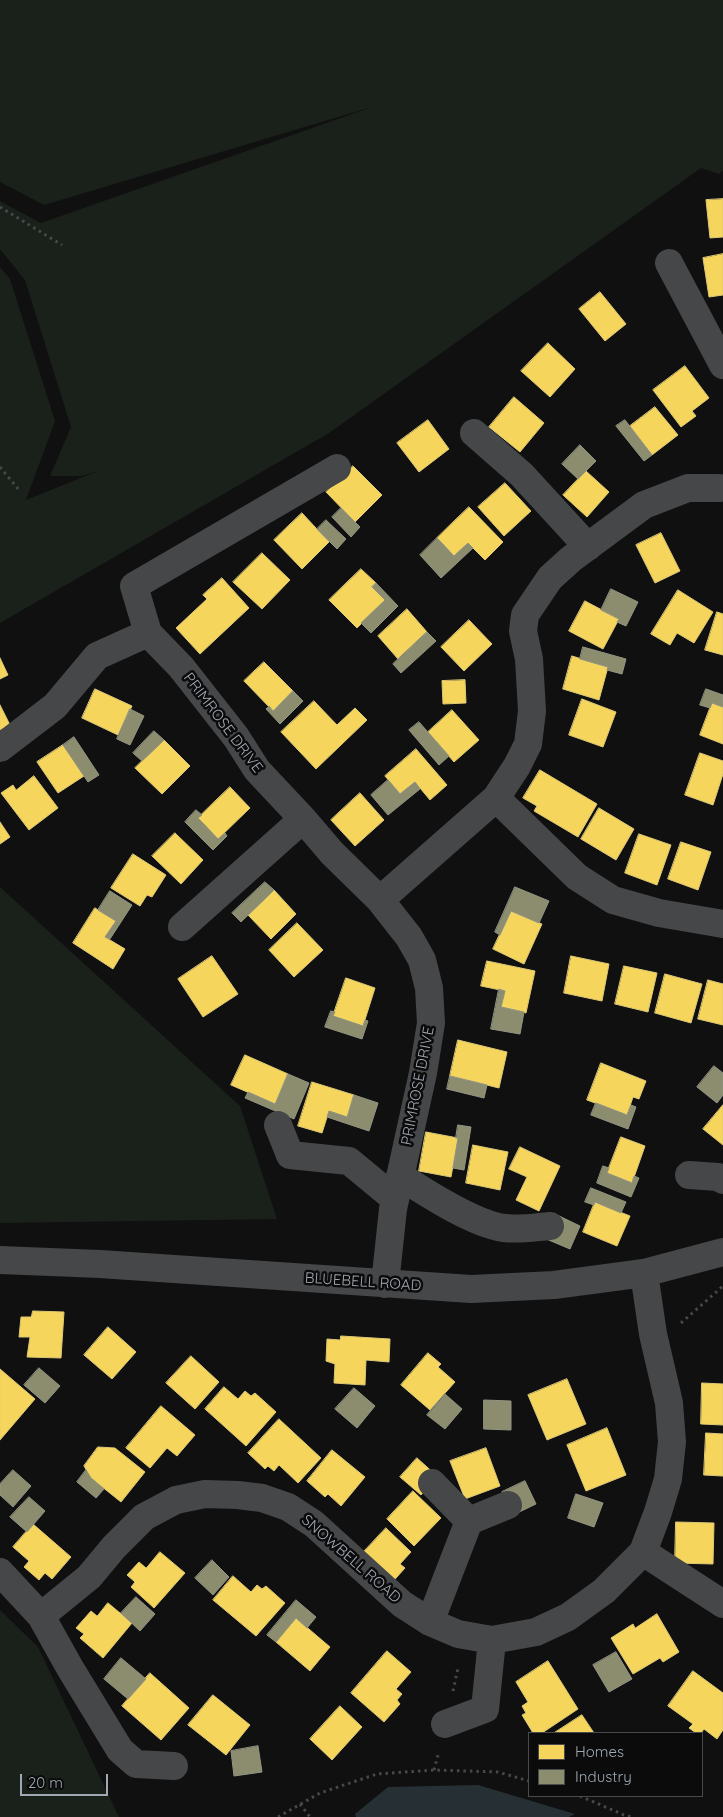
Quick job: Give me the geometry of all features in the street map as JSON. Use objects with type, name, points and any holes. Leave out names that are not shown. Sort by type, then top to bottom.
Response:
[{"type":"street","points":[[669,263],[723,365]]},
{"type":"street","points":[[474,433],[522,475],[588,547]]},
{"type":"street","name":"PRIMROSE DRIVE","points":[[337,468],[134,586],[148,634],[181,667],[236,737],[257,770],[304,819],[332,853],[380,900],[409,937],[422,960],[429,988],[431,1024],[423,1073],[398,1188],[385,1284]]},
{"type":"street","points":[[380,900],[496,798],[517,766],[528,744],[532,711],[529,659],[523,632],[525,615],[550,578],[571,559],[644,505],[688,488],[722,489]]},
{"type":"street","points":[[0,748],[55,706],[97,656],[148,634]]},
{"type":"street","points":[[496,798],[577,877],[613,900],[660,913],[723,924]]},
{"type":"street","points":[[182,926],[304,819]]},
{"type":"street","points":[[278,1125],[290,1155],[348,1161],[398,1188],[440,1201],[481,1221],[504,1228],[550,1226]]},
{"type":"street","points":[[689,1175],[723,1180]]},
{"type":"street","name":"BLUEBELL ROAD","points":[[0,1260],[100,1264],[471,1289],[554,1285],[644,1273],[723,1252]]},
{"type":"street","name":"SNOWBELL ROAD","points":[[41,1616],[89,1577],[114,1547],[144,1517],[176,1500],[205,1494],[222,1494],[262,1498],[288,1507],[314,1524],[402,1604],[430,1622],[458,1634],[492,1640],[536,1632],[568,1617],[604,1591],[643,1552],[668,1478],[672,1442],[670,1403],[653,1334],[644,1273]]},
{"type":"street","points":[[432,1483],[469,1521]]},
{"type":"street","points":[[430,1622],[469,1521],[508,1505]]},
{"type":"street","points":[[643,1552],[723,1604]]},
{"type":"street","points":[[5,1577],[41,1616],[120,1750],[136,1764],[174,1766]]},
{"type":"street","points":[[445,1724],[485,1709],[492,1640]]},
{"type":"path","points":[[0,206],[62,245]]},
{"type":"path","points":[[0,467],[19,490]]},
{"type":"path","points":[[653,1334],[672,1331],[723,1286]]},
{"type":"path","points":[[278,1817],[320,1794],[377,1774],[434,1770],[498,1772],[528,1781]]},
{"type":"path","points":[[582,1797],[632,1817]]},
{"type":"path","points":[[300,1804],[310,1817]]},
{"type":"shaded area","points":[[0,0],[723,0],[723,170],[719,174],[701,168],[329,433],[0,623],[0,267],[10,279],[55,421],[26,500],[98,471],[82,476],[50,476],[71,427],[25,280],[0,249],[0,201],[41,223],[375,106],[44,205],[0,182]]},
{"type":"shaded area","points":[[0,887],[240,1106],[277,1219],[0,1223]]},
{"type":"shaded area","points":[[0,1610],[38,1647],[119,1817],[0,1817]]},
{"type":"shaded area","points":[[478,1785],[575,1814],[569,1817],[356,1817],[355,1814],[388,1787]]},
{"type":"building: Homes","points":[[723,199],[723,237],[710,238],[706,200]]},
{"type":"building: Homes","points":[[723,254],[723,295],[709,297],[703,258]]},
{"type":"building: Homes","points":[[600,292],[626,324],[605,341],[579,309]]},
{"type":"building: Homes","points":[[548,343],[575,369],[550,397],[521,371]]},
{"type":"building: Homes","points":[[685,366],[709,398],[692,411],[696,416],[681,427],[653,390]]},
{"type":"building: Homes","points":[[514,397],[544,423],[520,452],[489,427]]},
{"type":"building: Homes","points":[[655,407],[678,435],[652,455],[630,426]]},
{"type":"building: Homes","points":[[428,420],[449,449],[419,472],[397,443]]},
{"type":"building: Homes","points":[[353,466],[382,495],[355,522],[326,492]]},
{"type":"building: Homes","points":[[586,471],[609,492],[587,517],[563,495]]},
{"type":"building: Homes","points":[[505,483],[531,511],[504,536],[478,507]]},
{"type":"building: Homes","points":[[469,507],[503,542],[485,560],[468,543],[454,556],[437,538]]},
{"type":"building: Homes","points":[[302,513],[329,542],[302,569],[274,540]]},
{"type":"building: Homes","points":[[661,533],[680,571],[655,583],[636,545]]},
{"type":"building: Homes","points":[[262,553],[290,580],[262,609],[233,582]]},
{"type":"building: Homes","points":[[361,569],[376,583],[372,587],[385,600],[357,628],[329,600]]},
{"type":"building: Homes","points":[[222,578],[249,608],[200,654],[176,628],[207,599],[203,595]]},
{"type":"building: Homes","points":[[678,590],[713,612],[694,643],[677,633],[670,645],[651,634]]},
{"type":"building: Homes","points":[[585,601],[619,619],[603,649],[569,631]]},
{"type":"building: Homes","points":[[407,609],[427,632],[398,659],[378,636]]},
{"type":"building: Homes","points":[[717,612],[723,614],[723,655],[705,650]]},
{"type":"building: Homes","points":[[469,620],[492,644],[464,671],[441,647]]},
{"type":"building: Homes","points":[[572,656],[608,667],[599,700],[563,689]]},
{"type":"building: Homes","points":[[0,658],[8,675],[0,679]]},
{"type":"building: Homes","points":[[264,662],[293,691],[273,711],[244,681]]},
{"type":"building: Homes","points":[[465,680],[466,703],[443,704],[442,681]]},
{"type":"building: Homes","points":[[95,689],[132,706],[118,735],[82,718]]},
{"type":"building: Homes","points":[[582,699],[616,712],[603,747],[569,735]]},
{"type":"building: Homes","points":[[314,701],[337,725],[355,708],[367,720],[316,769],[281,732]]},
{"type":"building: Homes","points":[[712,703],[723,707],[723,744],[700,735]]},
{"type":"building: Homes","points":[[0,705],[10,725],[0,730]]},
{"type":"building: Homes","points":[[452,710],[479,740],[454,762],[428,732]]},
{"type":"building: Homes","points":[[164,740],[190,766],[162,794],[135,768]]},
{"type":"building: Homes","points":[[63,745],[84,776],[58,793],[37,762]]},
{"type":"building: Homes","points":[[416,749],[447,785],[430,800],[415,782],[400,794],[385,776]]},
{"type":"building: Homes","points":[[700,753],[723,761],[723,774],[713,805],[685,795]]},
{"type":"building: Homes","points":[[540,770],[597,804],[578,837],[534,811],[537,806],[523,798]]},
{"type":"building: Homes","points":[[34,776],[58,808],[29,830],[1,793],[13,785],[16,790]]},
{"type":"building: Homes","points":[[230,787],[250,808],[218,839],[198,818]]},
{"type":"building: Homes","points":[[360,793],[384,820],[355,846],[331,820]]},
{"type":"building: Homes","points":[[599,808],[634,829],[616,860],[581,839]]},
{"type":"building: Homes","points":[[0,822],[10,837],[0,844]]},
{"type":"building: Homes","points":[[175,833],[203,860],[181,884],[152,856]]},
{"type":"building: Homes","points":[[639,834],[671,845],[657,885],[625,873]]},
{"type":"building: Homes","points":[[681,842],[711,852],[698,890],[668,879]]},
{"type":"building: Homes","points":[[133,854],[166,875],[152,897],[147,895],[140,906],[111,888]]},
{"type":"building: Homes","points":[[274,890],[296,914],[271,939],[248,915]]},
{"type":"building: Homes","points":[[95,908],[116,921],[105,937],[125,949],[113,969],[73,943]]},
{"type":"building: Homes","points":[[511,911],[542,924],[524,964],[493,949]]},
{"type":"building: Homes","points":[[297,923],[323,950],[294,977],[269,950]]},
{"type":"building: Homes","points":[[212,956],[238,994],[203,1017],[178,979]]},
{"type":"building: Homes","points":[[571,956],[609,964],[602,1001],[564,993]]},
{"type":"building: Homes","points":[[487,961],[535,971],[526,1013],[501,1007],[505,991],[481,986]]},
{"type":"building: Homes","points":[[624,966],[657,973],[648,1012],[615,1004]]},
{"type":"building: Homes","points":[[665,974],[702,984],[691,1023],[655,1013]]},
{"type":"building: Homes","points":[[346,978],[375,988],[363,1026],[333,1016]]},
{"type":"building: Homes","points":[[708,980],[723,984],[723,1025],[698,1019]]},
{"type":"building: Homes","points":[[458,1040],[507,1052],[499,1088],[450,1076]]},
{"type":"building: Homes","points":[[245,1055],[288,1074],[275,1104],[231,1085]]},
{"type":"building: Homes","points":[[601,1063],[646,1081],[639,1099],[633,1097],[627,1115],[587,1100]]},
{"type":"building: Homes","points":[[312,1082],[354,1095],[347,1117],[329,1111],[322,1133],[298,1126]]},
{"type":"building: Homes","points":[[723,1105],[723,1145],[703,1129]]},
{"type":"building: Homes","points":[[426,1132],[458,1138],[451,1177],[419,1171]]},
{"type":"building: Homes","points":[[621,1137],[645,1146],[632,1183],[607,1173]]},
{"type":"building: Homes","points":[[473,1145],[508,1152],[500,1190],[466,1183]]},
{"type":"building: Homes","points":[[520,1147],[560,1166],[539,1211],[516,1200],[527,1177],[509,1169]]},
{"type":"building: Homes","points":[[595,1202],[630,1216],[617,1246],[583,1232]]},
{"type":"building: Homes","points":[[33,1311],[64,1312],[61,1358],[27,1357],[30,1337],[19,1337],[21,1317],[31,1317]]},
{"type":"building: Homes","points":[[108,1327],[136,1352],[112,1379],[84,1355]]},
{"type":"building: Homes","points":[[341,1336],[390,1339],[389,1362],[366,1360],[365,1385],[334,1383],[335,1364],[326,1361],[327,1339],[340,1340]]},
{"type":"building: Homes","points":[[428,1353],[441,1364],[438,1367],[455,1382],[430,1410],[401,1385]]},
{"type":"building: Homes","points":[[191,1356],[219,1382],[195,1409],[166,1383]]},
{"type":"building: Homes","points":[[0,1369],[35,1399],[0,1440]]},
{"type":"building: Homes","points":[[567,1379],[586,1424],[547,1440],[528,1395]]},
{"type":"building: Homes","points":[[702,1383],[723,1384],[723,1425],[701,1424]]},
{"type":"building: Homes","points":[[224,1387],[238,1399],[245,1391],[251,1396],[255,1393],[276,1412],[246,1446],[205,1409]]},
{"type":"building: Homes","points":[[161,1406],[195,1435],[177,1456],[167,1448],[150,1468],[126,1448]]},
{"type":"building: Homes","points":[[279,1419],[321,1458],[298,1483],[279,1465],[274,1471],[268,1466],[265,1469],[248,1453]]},
{"type":"building: Homes","points":[[607,1428],[626,1475],[586,1491],[567,1445]]},
{"type":"building: Homes","points":[[706,1433],[723,1434],[723,1476],[704,1475]]},
{"type":"building: Homes","points":[[98,1447],[115,1448],[145,1472],[121,1502],[91,1478],[84,1466]]},
{"type":"building: Homes","points":[[486,1448],[500,1486],[465,1499],[450,1461]]},
{"type":"building: Homes","points":[[332,1450],[365,1477],[341,1506],[328,1494],[325,1497],[307,1481]]},
{"type":"building: Homes","points":[[417,1458],[437,1476],[421,1495],[400,1477]]},
{"type":"building: Homes","points":[[413,1491],[441,1518],[414,1546],[387,1519]]},
{"type":"building: Homes","points":[[676,1522],[714,1523],[713,1564],[675,1563]]},
{"type":"building: Homes","points":[[33,1524],[71,1557],[52,1579],[45,1573],[39,1580],[24,1567],[29,1561],[13,1547]]},
{"type":"building: Homes","points":[[386,1528],[411,1552],[400,1564],[405,1568],[388,1587],[358,1558]]},
{"type":"building: Homes","points":[[160,1552],[185,1573],[154,1608],[131,1587],[135,1582],[127,1575],[139,1562],[146,1568]]},
{"type":"building: Homes","points":[[233,1576],[251,1592],[257,1585],[262,1589],[266,1586],[285,1603],[256,1636],[213,1600]]},
{"type":"building: Homes","points":[[108,1603],[132,1623],[103,1658],[80,1638],[84,1634],[76,1628],[91,1611],[97,1616]]},
{"type":"building: Homes","points":[[657,1614],[679,1652],[663,1662],[660,1658],[633,1674],[611,1638],[633,1624],[635,1628]]},
{"type":"building: Homes","points":[[296,1618],[330,1647],[310,1671],[276,1642]]},
{"type":"building: Homes","points":[[387,1651],[411,1672],[396,1689],[402,1694],[397,1700],[400,1704],[384,1722],[351,1693]]},
{"type":"building: Homes","points":[[548,1661],[578,1709],[544,1732],[532,1732],[522,1715],[526,1713],[522,1706],[528,1702],[516,1682]]},
{"type":"building: Homes","points":[[693,1671],[723,1693],[723,1730],[717,1739],[704,1729],[702,1732],[695,1732],[689,1728],[693,1724],[668,1706]]},
{"type":"building: Homes","points":[[150,1673],[189,1708],[161,1740],[122,1706]]},
{"type":"building: Homes","points":[[213,1695],[250,1725],[226,1755],[188,1725]]},
{"type":"building: Homes","points":[[340,1706],[362,1727],[332,1760],[310,1739]]},
{"type":"building: Homes","points":[[582,1715],[593,1732],[556,1732]]},
{"type":"building: Industry","points":[[625,420],[652,455],[644,461],[616,426]]},
{"type":"building: Industry","points":[[580,445],[596,461],[578,479],[562,464]]},
{"type":"building: Industry","points":[[341,508],[360,527],[351,537],[332,517]]},
{"type":"building: Industry","points":[[326,520],[346,539],[337,549],[317,529]]},
{"type":"building: Industry","points":[[437,538],[454,556],[468,543],[473,548],[441,578],[420,555]]},
{"type":"building: Industry","points":[[376,583],[398,606],[371,633],[361,623],[385,600],[372,587]]},
{"type":"building: Industry","points":[[611,589],[638,602],[626,626],[617,622],[619,619],[601,610]]},
{"type":"building: Industry","points":[[427,632],[436,641],[401,673],[393,664]]},
{"type":"building: Industry","points":[[583,647],[626,659],[622,674],[607,670],[608,667],[580,659]]},
{"type":"building: Industry","points":[[706,689],[723,695],[723,707],[712,703],[710,708],[700,705]]},
{"type":"building: Industry","points":[[293,691],[303,701],[280,724],[266,709],[269,706],[273,711]]},
{"type":"building: Industry","points":[[130,709],[144,716],[130,745],[117,739]]},
{"type":"building: Industry","points":[[419,722],[449,756],[439,765],[409,730]]},
{"type":"building: Industry","points":[[154,731],[164,740],[142,761],[133,753]]},
{"type":"building: Industry","points":[[74,737],[99,775],[88,782],[63,745]]},
{"type":"building: Industry","points":[[388,780],[400,794],[415,782],[420,789],[388,815],[371,795]]},
{"type":"building: Industry","points":[[196,810],[202,815],[198,818],[218,839],[225,833],[227,836],[213,850],[185,822]]},
{"type":"building: Industry","points":[[265,882],[274,890],[241,922],[232,913]]},
{"type":"building: Industry","points":[[515,887],[549,901],[539,923],[511,911],[500,935],[495,932]]},
{"type":"building: Industry","points":[[110,891],[132,905],[110,939],[105,937],[116,921],[98,910]]},
{"type":"building: Industry","points":[[499,989],[505,991],[501,1007],[524,1012],[520,1034],[491,1029]]},
{"type":"building: Industry","points":[[331,1011],[335,1012],[333,1016],[363,1026],[365,1020],[368,1021],[362,1039],[325,1027]]},
{"type":"building: Industry","points":[[714,1066],[723,1073],[723,1095],[717,1103],[697,1087]]},
{"type":"building: Industry","points":[[288,1074],[309,1083],[294,1119],[245,1098],[248,1092],[275,1104]]},
{"type":"building: Industry","points":[[450,1076],[487,1085],[484,1098],[447,1089]]},
{"type":"building: Industry","points":[[354,1095],[378,1103],[369,1131],[327,1117],[329,1111],[347,1117]]},
{"type":"building: Industry","points":[[596,1103],[627,1115],[631,1105],[636,1107],[628,1129],[591,1115]]},
{"type":"building: Industry","points":[[458,1125],[471,1127],[464,1170],[453,1168],[458,1138],[456,1138]]},
{"type":"building: Industry","points":[[603,1166],[609,1168],[607,1173],[632,1183],[634,1176],[639,1178],[631,1197],[597,1183]]},
{"type":"building: Industry","points":[[591,1188],[626,1202],[621,1213],[595,1202],[594,1205],[585,1202]]},
{"type":"building: Industry","points":[[555,1214],[580,1226],[570,1249],[544,1238]]},
{"type":"building: Industry","points":[[39,1368],[60,1386],[45,1403],[24,1385]]},
{"type":"building: Industry","points":[[354,1388],[375,1406],[357,1428],[335,1409]]},
{"type":"building: Industry","points":[[445,1394],[462,1409],[445,1429],[427,1415]]},
{"type":"building: Industry","points":[[484,1400],[511,1401],[511,1430],[484,1429]]},
{"type":"building: Industry","points":[[13,1470],[31,1486],[13,1507],[0,1495],[0,1484]]},
{"type":"building: Industry","points":[[86,1470],[91,1478],[104,1489],[96,1498],[77,1482]]},
{"type":"building: Industry","points":[[525,1481],[536,1504],[513,1515],[502,1492]]},
{"type":"building: Industry","points":[[576,1494],[603,1503],[594,1527],[568,1518]]},
{"type":"building: Industry","points":[[29,1497],[45,1511],[27,1532],[10,1517]]},
{"type":"building: Industry","points":[[212,1560],[229,1577],[213,1595],[195,1578]]},
{"type":"building: Industry","points":[[136,1597],[155,1614],[140,1631],[121,1613]]},
{"type":"building: Industry","points":[[296,1600],[316,1617],[307,1628],[296,1618],[276,1642],[267,1635]]},
{"type":"building: Industry","points":[[616,1652],[632,1679],[609,1692],[593,1665]]},
{"type":"building: Industry","points":[[121,1658],[146,1679],[128,1699],[104,1679]]},
{"type":"building: Industry","points":[[258,1746],[262,1772],[234,1776],[231,1751]]}]
